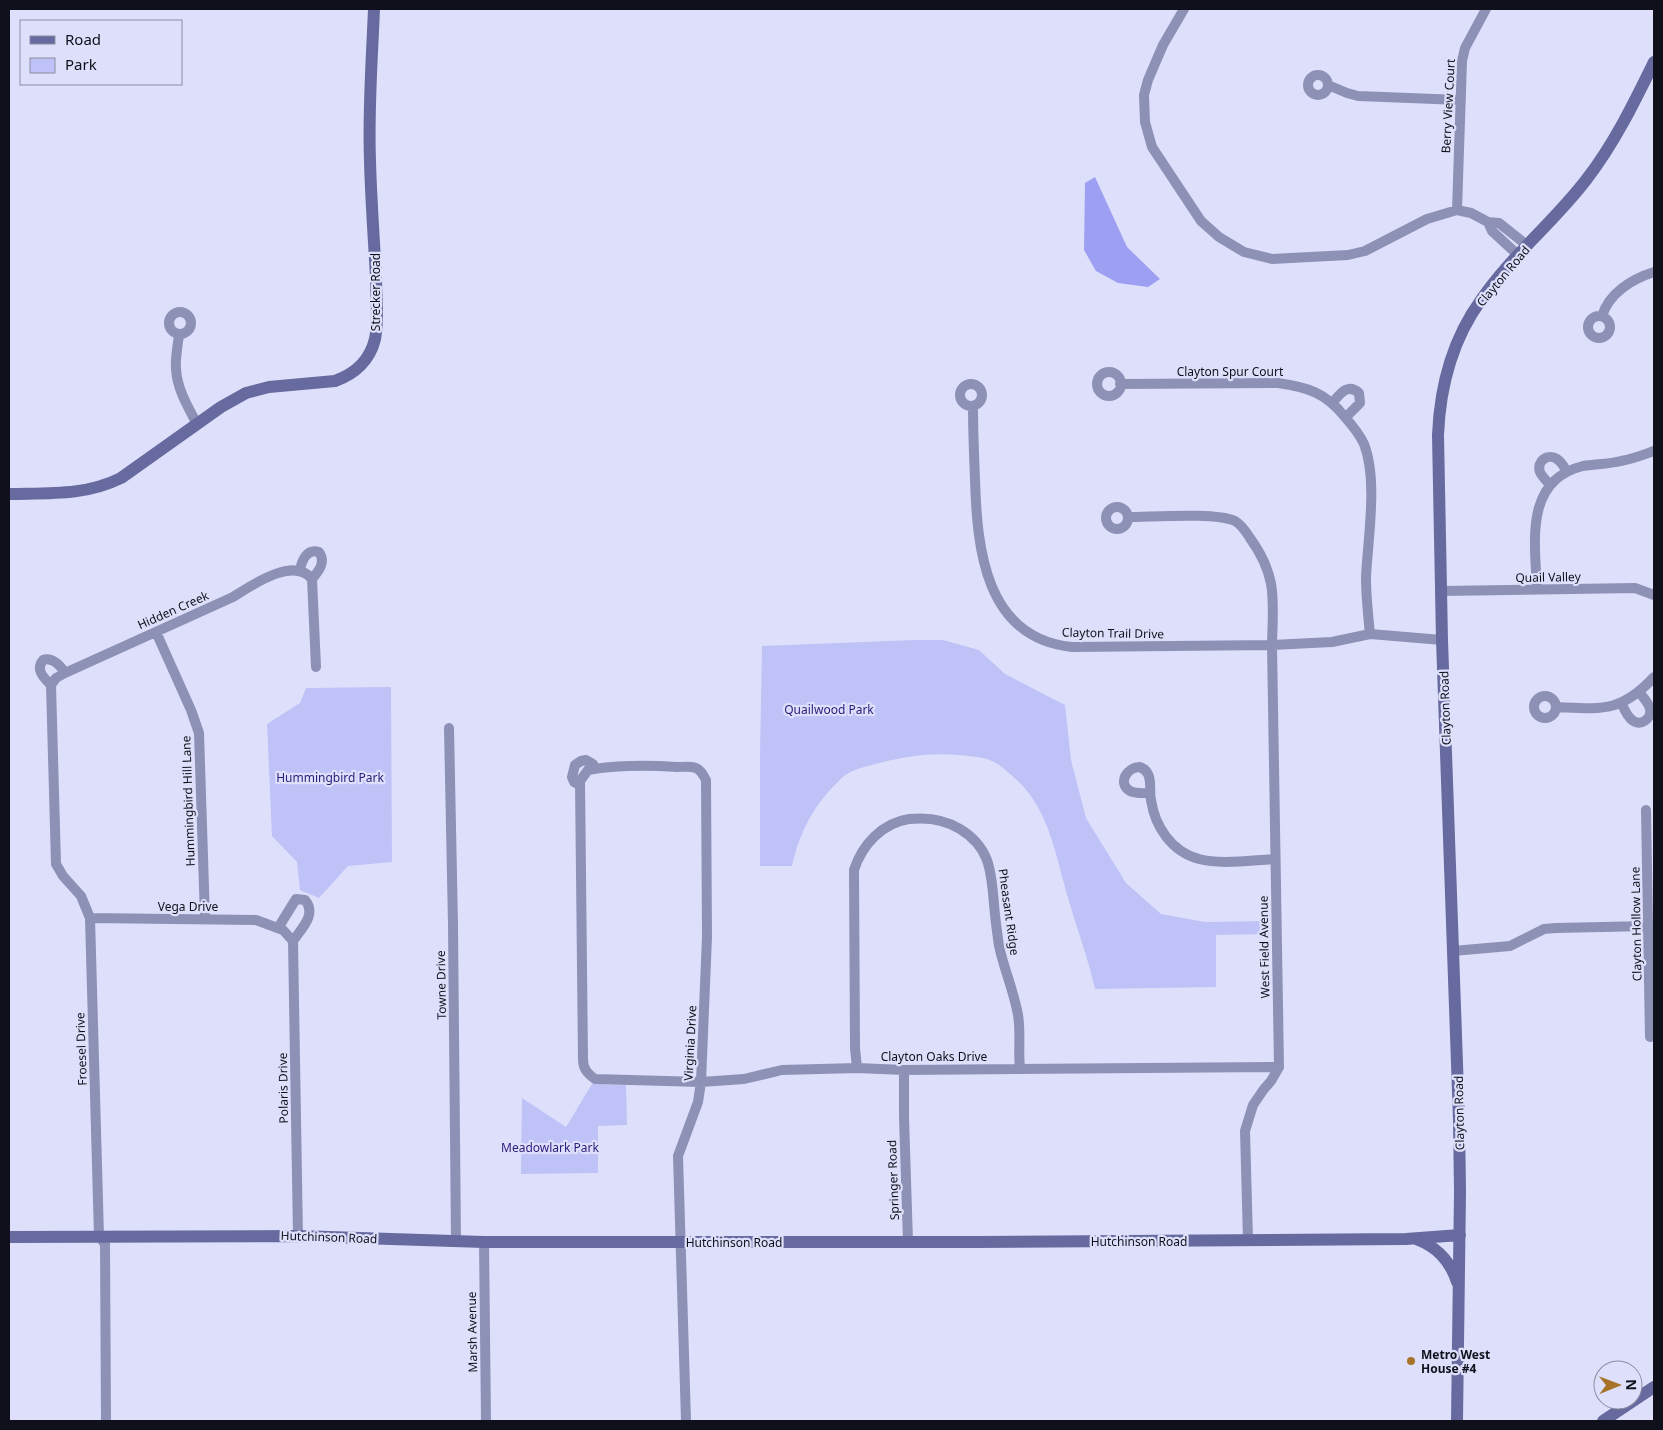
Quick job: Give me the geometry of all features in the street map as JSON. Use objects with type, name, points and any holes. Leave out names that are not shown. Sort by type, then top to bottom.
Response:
[{"type":"street","name":"Strecker Road","points":[[9,494],[74,492],[107,485],[121,478],[221,407],[251,392],[269,387],[335,380],[346,377],[360,366],[371,350],[375,339],[377,310],[370,160],[370,101],[374,9]]},
{"type":"street","points":[[1184,9],[1163,45],[1148,80],[1144,95],[1145,122],[1152,147],[1201,221],[1218,237],[1244,252],[1272,259],[1348,255],[1365,251],[1427,219],[1456,210],[1471,213],[1488,222],[1492,231],[1523,251]]},
{"type":"street","name":"Berry View Court","points":[[1456,210],[1462,61],[1465,48],[1486,9]]},
{"type":"street","name":"Clayton Road","points":[[1457,1421],[1460,1235],[1459,1105],[1442,640],[1438,435],[1443,387],[1458,341],[1473,312],[1492,286],[1578,191],[1601,160],[1630,112],[1654,62]]},
{"type":"street","points":[[1328,85],[1358,96],[1460,100]]},
{"type":"street","points":[[1602,316],[1606,306],[1622,288],[1654,272]]},
{"type":"street","points":[[179,334],[176,369],[178,382],[182,396],[197,424]]},
{"type":"street","name":"Clayton Spur Court","points":[[1120,384],[1278,383],[1293,385],[1320,394],[1333,402],[1357,430],[1364,443],[1372,479],[1366,578],[1370,634]]},
{"type":"street","points":[[1333,402],[1347,388],[1353,388],[1359,393],[1360,403],[1346,418]]},
{"type":"street","name":"Clayton Trail Drive","points":[[972,406],[976,519],[982,555],[990,582],[1000,604],[1023,628],[1042,640],[1072,647],[1272,645],[1332,642],[1370,634],[1442,640]]},
{"type":"street","points":[[1537,589],[1536,520],[1538,507],[1550,486],[1567,472],[1583,466],[1620,462],[1654,451]]},
{"type":"street","points":[[1550,486],[1540,470],[1542,460],[1548,457],[1555,458],[1567,472]]},
{"type":"street","name":"West Field Avenue","points":[[1128,517],[1216,517],[1237,522],[1255,545],[1271,578],[1273,590],[1272,645],[1279,1067]]},
{"type":"street","name":"Hidden Creek","points":[[51,685],[56,678],[65,673],[233,597],[258,582],[282,572],[307,574],[316,668]]},
{"type":"street","name":"Quail Valley","points":[[1441,591],[1635,588],[1654,595]]},
{"type":"street","name":"Hummingbird Hill Lane","points":[[156,632],[191,710],[199,733],[205,918]]},
{"type":"street","points":[[51,685],[39,670],[43,660],[54,661],[61,666],[65,673]]},
{"type":"street","points":[[1556,707],[1600,709],[1622,704],[1639,692],[1654,677]]},
{"type":"street","name":"Froesel Drive","points":[[51,685],[56,864],[62,876],[81,896],[90,918],[99,1236],[105,1244],[106,1421]]},
{"type":"street","points":[[1622,704],[1626,713],[1633,721],[1640,723],[1647,720],[1650,714],[1650,707],[1639,692]]},
{"type":"street","name":"Towne Drive","points":[[449,728],[456,1241]]},
{"type":"street","name":"Virginia Drive","points":[[591,1076],[583,1067],[580,781],[588,770],[595,768],[663,766],[695,768],[701,771],[706,780],[707,937],[701,1082],[698,1102],[678,1156],[686,1421]]},
{"type":"street","points":[[1150,793],[1133,793],[1129,791],[1124,779],[1127,771],[1135,767],[1144,769],[1149,776],[1150,793],[1150,799],[1157,823],[1173,845],[1187,854],[1199,859],[1214,861],[1275,859]]},
{"type":"street","name":"Clayton Hollow Lane","points":[[1646,810],[1650,1037]]},
{"type":"street","name":"Pheasant Ridge","points":[[857,1068],[855,1048],[854,870],[863,850],[878,833],[903,820],[920,818],[938,819],[958,827],[975,840],[984,852],[990,867],[995,920],[1000,948],[1018,1018],[1020,1068]]},
{"type":"street","points":[[296,899],[305,900],[310,908],[309,916],[293,941],[281,929],[296,899]]},
{"type":"street","name":"Vega Drive","points":[[90,918],[256,920],[281,929]]},
{"type":"street","points":[[1453,951],[1510,946],[1544,929],[1648,926]]},
{"type":"street","name":"Polaris Drive","points":[[293,941],[298,1236]]},
{"type":"street","points":[[1248,1240],[1245,1131],[1253,1105],[1279,1067]]},
{"type":"street","name":"Clayton Oaks Drive","points":[[591,1076],[595,1079],[603,1080],[701,1082],[744,1079],[782,1070],[857,1068],[904,1070],[1279,1067]]},
{"type":"street","name":"Springer Road","points":[[904,1070],[908,1242]]},
{"type":"street","name":"Hutchinson Road","points":[[9,1236],[298,1236],[484,1242],[908,1242],[1414,1238],[1460,1235]]},
{"type":"street","points":[[1414,1238],[1428,1244],[1448,1260],[1459,1288]]},
{"type":"street","name":"Marsh Avenue","points":[[484,1242],[486,1421]]},
{"type":"street","points":[[1603,1421],[1654,1387]]},
{"type":"green space","name":"Quailwood Park","points":[[943,640],[979,650],[1005,674],[1065,705],[1071,760],[1086,818],[1126,883],[1161,914],[1205,922],[1269,921],[1269,934],[1216,935],[1216,987],[1095,989],[1050,836],[1038,807],[1029,793],[1003,768],[991,761],[975,757],[945,754],[913,756],[879,763],[851,772],[843,777],[813,812],[798,843],[792,866],[760,866],[762,646]]},
{"type":"green space","name":"Hummingbird Park","points":[[391,687],[392,862],[348,866],[319,898],[300,890],[297,862],[272,836],[267,724],[300,703],[306,688]]},
{"type":"green space","name":"Meadowlark Park","points":[[592,1084],[626,1085],[627,1125],[598,1126],[598,1173],[521,1174],[522,1098],[566,1127]]},
{"type":"shaded area","points":[[1095,177],[1127,247],[1160,279],[1148,287],[1118,283],[1096,271],[1084,250],[1085,183]]},
{"type":"place","name":"Metro West House #4","points":[[1411,1361]]}]
